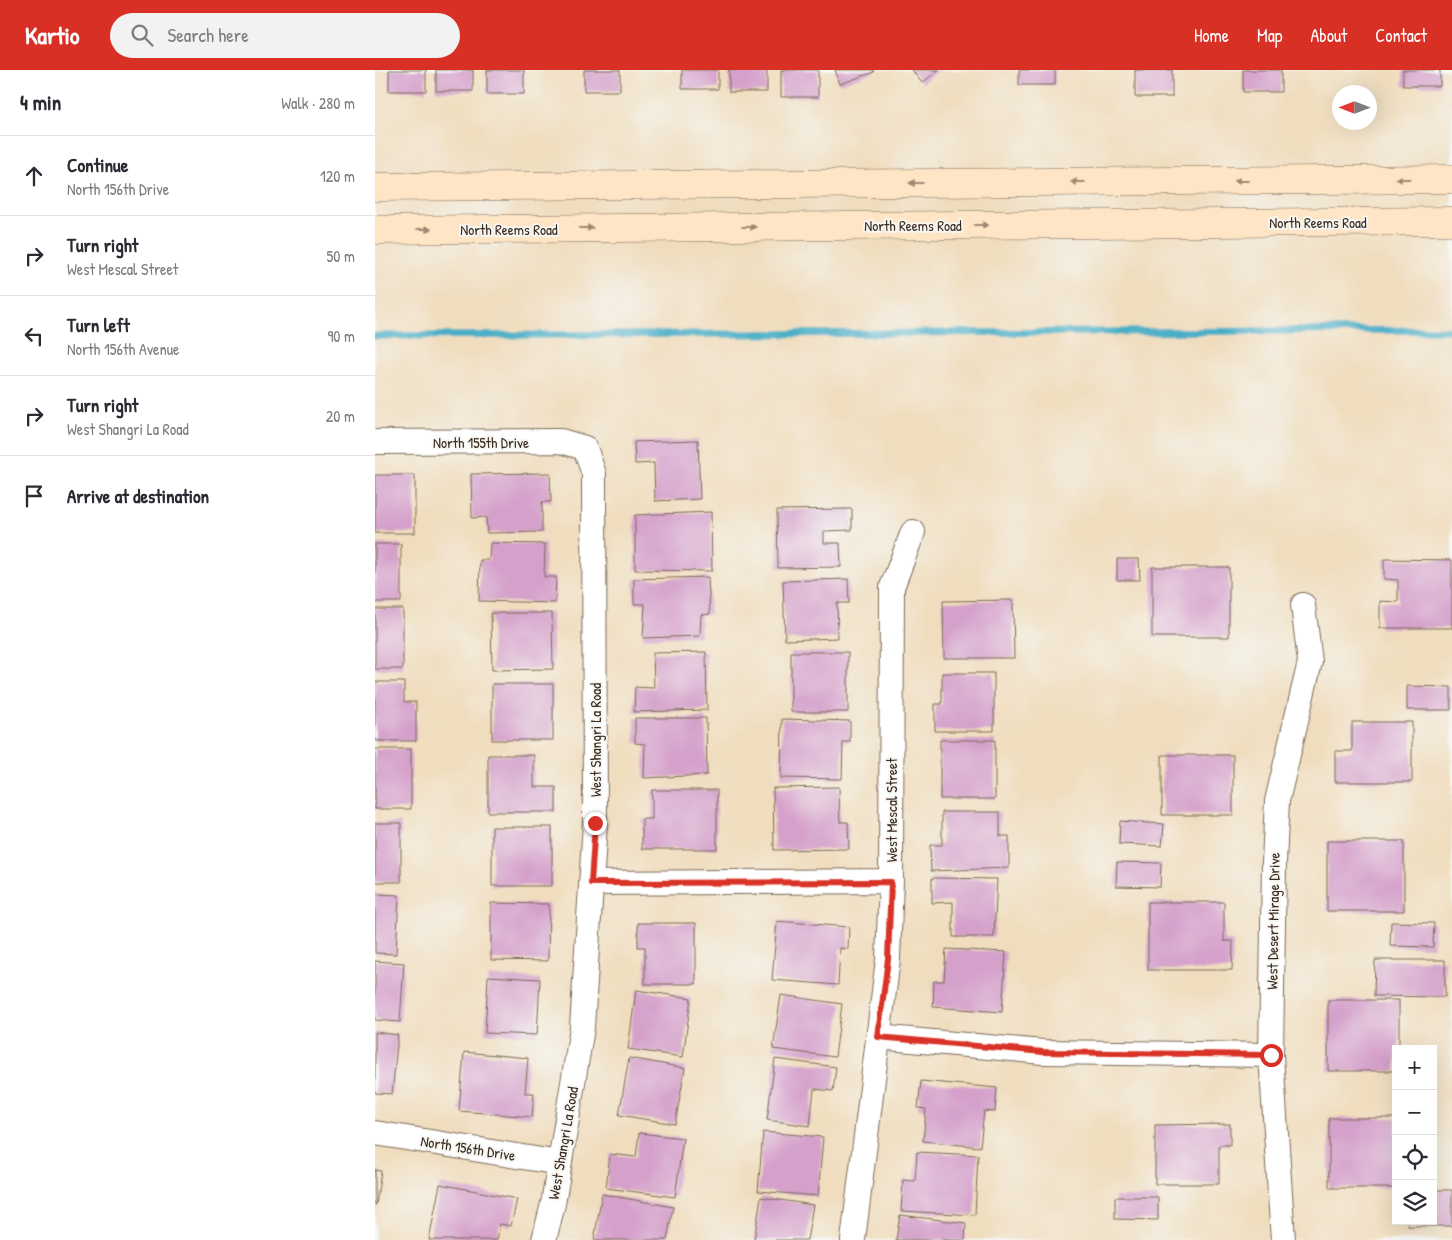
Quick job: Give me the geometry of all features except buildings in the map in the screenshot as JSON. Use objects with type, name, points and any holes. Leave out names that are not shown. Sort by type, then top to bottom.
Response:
[{"type":"main road","points":[[375,187],[1452,179]]},
{"type":"main road","name":"North Reems Road","points":[[375,230],[1452,221]]},
{"type":"street","name":"North 155th Drive","points":[[375,442],[561,441],[585,448]]},
{"type":"street","name":"West Shangri La Road","points":[[544,1240],[560,1163],[582,1028],[595,823],[594,474],[585,448]]},
{"type":"street","name":"West Mescal Street","points":[[853,1240],[888,959],[891,882],[892,587],[913,532]]},
{"type":"street","name":"West Desert Mirage Drive","points":[[1283,1240],[1271,1055],[1274,862],[1277,800],[1310,662],[1303,605]]},
{"type":"street","points":[[591,883],[891,882]]},
{"type":"street","points":[[878,1037],[1043,1052],[1271,1055]]},
{"type":"street","name":"North 156th Drive","points":[[375,1133],[560,1163]]},
{"type":"waterway","points":[[375,336],[1452,330]]},
{"type":"route","points":[[595,823],[591,883],[891,882],[888,959],[878,1037],[1043,1052],[1271,1055]]}]
